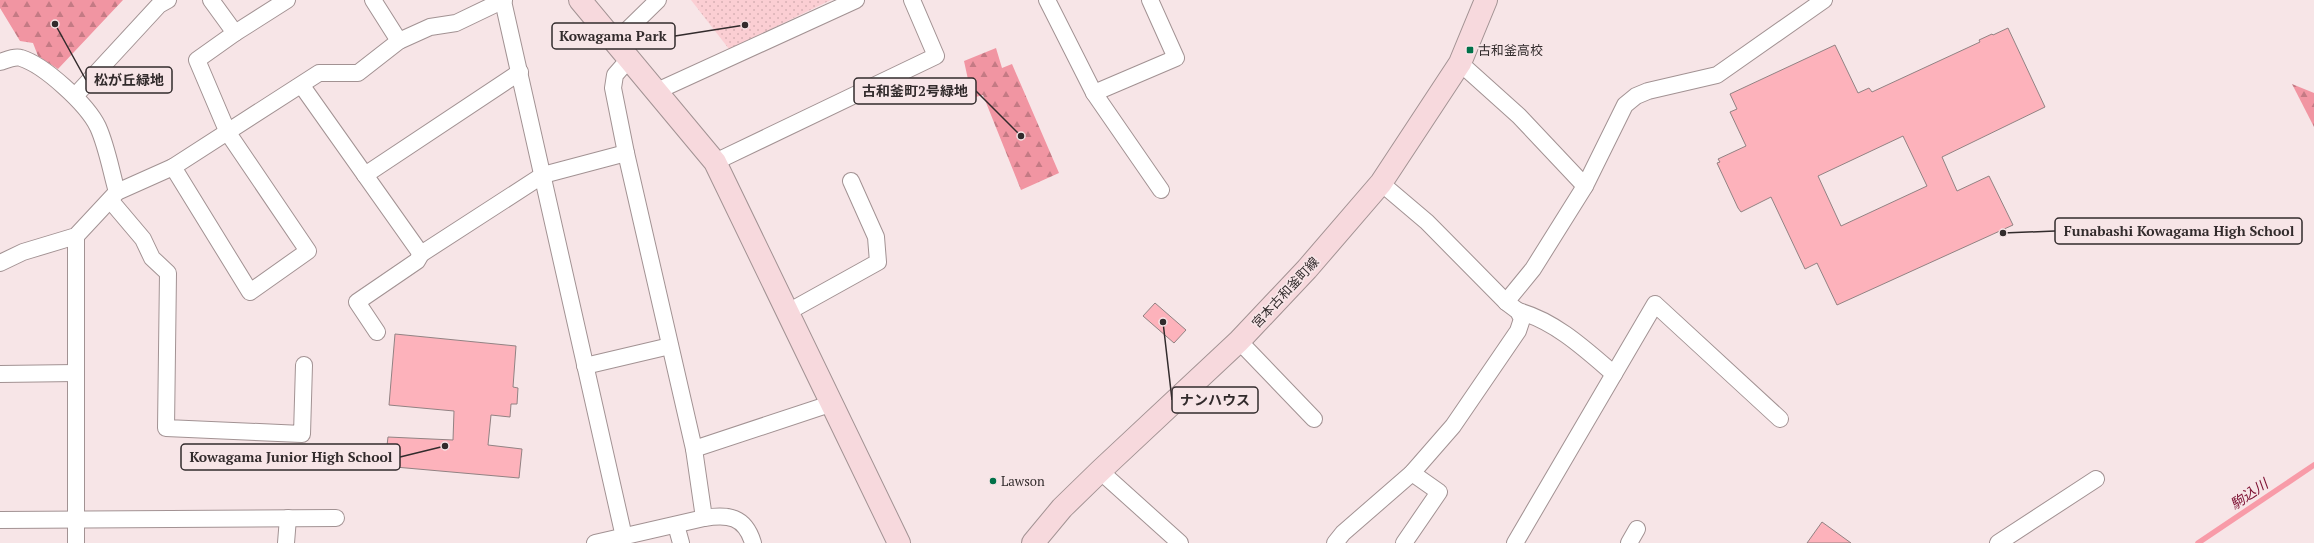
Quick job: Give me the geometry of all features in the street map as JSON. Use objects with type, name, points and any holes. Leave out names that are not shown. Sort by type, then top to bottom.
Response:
[{"type":"street","points":[[75,96],[159,5],[168,0]]},
{"type":"street","points":[[211,0],[234,33]]},
{"type":"street","points":[[173,167],[250,292],[308,251],[228,132],[197,60],[234,33],[287,0]]},
{"type":"street","points":[[373,0],[399,41]]},
{"type":"street","points":[[0,263],[23,252],[76,236],[114,196],[173,167],[302,86],[319,73],[358,73],[399,41],[430,27],[456,23],[504,0],[624,536]]},
{"type":"street","points":[[580,0],[715,162],[833,403],[899,543]]},
{"type":"street","points":[[615,42],[658,0]]},
{"type":"street","points":[[657,91],[856,0]]},
{"type":"street","points":[[715,162],[936,56],[912,0]]},
{"type":"street","points":[[1047,0],[1094,93],[1161,190]]},
{"type":"street","points":[[1094,93],[1176,58],[1150,0]]},
{"type":"street","name":"宮本古和釜町線","points":[[1033,543],[1062,508],[1239,341],[1307,270],[1381,184],[1460,63],[1486,0]]},
{"type":"street","points":[[1512,307],[1533,269],[1585,186],[1625,105],[1636,96],[1648,91],[1717,75],[1824,0]]},
{"type":"street","points":[[0,62],[19,57],[54,79],[75,96],[98,127],[114,196],[143,239],[152,258],[168,273],[166,428],[302,434],[304,365]]},
{"type":"street","points":[[629,60],[615,75],[613,88],[626,153],[694,449],[704,518]]},
{"type":"street","points":[[1460,63],[1519,116],[1585,186]]},
{"type":"street","points":[[365,175],[520,72]]},
{"type":"street","points":[[302,86],[421,254]]},
{"type":"street","points":[[377,332],[357,302],[417,261],[421,254],[543,175],[626,153]]},
{"type":"street","points":[[788,312],[878,262],[876,237],[852,181]]},
{"type":"street","points":[[1335,543],[1343,533],[1412,473],[1453,426],[1518,331],[1522,319],[1512,307],[1427,222],[1381,184]]},
{"type":"street","points":[[76,236],[76,543]]},
{"type":"street","points":[[1515,543],[1655,304],[1780,419]]},
{"type":"street","points":[[1512,307],[1536,316],[1581,346],[1614,374]]},
{"type":"street","points":[[1239,341],[1314,420]]},
{"type":"street","points":[[586,366],[670,346]]},
{"type":"street","points":[[0,374],[76,373]]},
{"type":"street","points":[[694,449],[833,403]]},
{"type":"street","points":[[1100,471],[1180,543]]},
{"type":"street","points":[[1404,543],[1439,492],[1412,473]]},
{"type":"street","points":[[1998,543],[2096,479]]},
{"type":"street","points":[[595,543],[722,515],[734,518],[744,524],[753,543]]},
{"type":"street","points":[[286,543],[288,518]]},
{"type":"street","points":[[0,520],[336,518]]},
{"type":"street","points":[[676,525],[680,543]]},
{"type":"street","points":[[1629,543],[1637,529]]},
{"type":"green space","points":[[0,0],[123,0],[58,69],[38,56],[33,43],[20,41],[0,8]]},
{"type":"green space","points":[[996,48],[1002,68],[1012,64],[1059,173],[1021,190],[983,95],[972,98],[964,61]]},
{"type":"green space","points":[[2292,84],[2314,93],[2314,127]]},
{"type":"shaded area","points":[[691,0],[831,0],[729,49]]},
{"type":"building","points":[[2008,28],[2045,107],[1942,157],[1957,191],[1989,176],[2013,225],[1837,305],[1817,263],[1805,269],[1771,197],[1741,212],[1738,208],[1717,163],[1720,162],[1718,159],[1746,146],[1730,112],[1737,109],[1730,94],[1835,45],[1858,93],[1869,88],[1872,92],[1980,42],[1979,40],[1992,34],[1993,35]],"holes":[[[1903,136],[1927,186],[1841,226],[1818,176]]]},
{"type":"building","points":[[1155,303],[1186,330],[1174,343],[1143,316]]},
{"type":"building","points":[[395,334],[516,346],[513,387],[518,388],[517,404],[511,404],[510,417],[491,415],[488,445],[522,449],[519,478],[395,467],[396,455],[386,454],[388,437],[453,440],[454,411],[389,405]]},
{"type":"building","points":[[1822,522],[1851,543],[1807,543]]},
{"type":"waterway","name":"駒込川","points":[[2198,543],[2314,465]]},
{"type":"place","name":"松が丘緑地","points":[[55,24]]},
{"type":"place","name":"Kowagama Park","points":[[745,25]]},
{"type":"place","name":"古和釜高校","points":[[1470,50]]},
{"type":"place","name":"古和釜町2号緑地","points":[[1021,136]]},
{"type":"place","name":"Funabashi Kowagama High School","points":[[2003,233]]},
{"type":"place","name":"ナンハウス","points":[[1163,322]]},
{"type":"place","name":"Kowagama Junior High School","points":[[445,446]]},
{"type":"place","name":"Lawson","points":[[993,481]]}]
